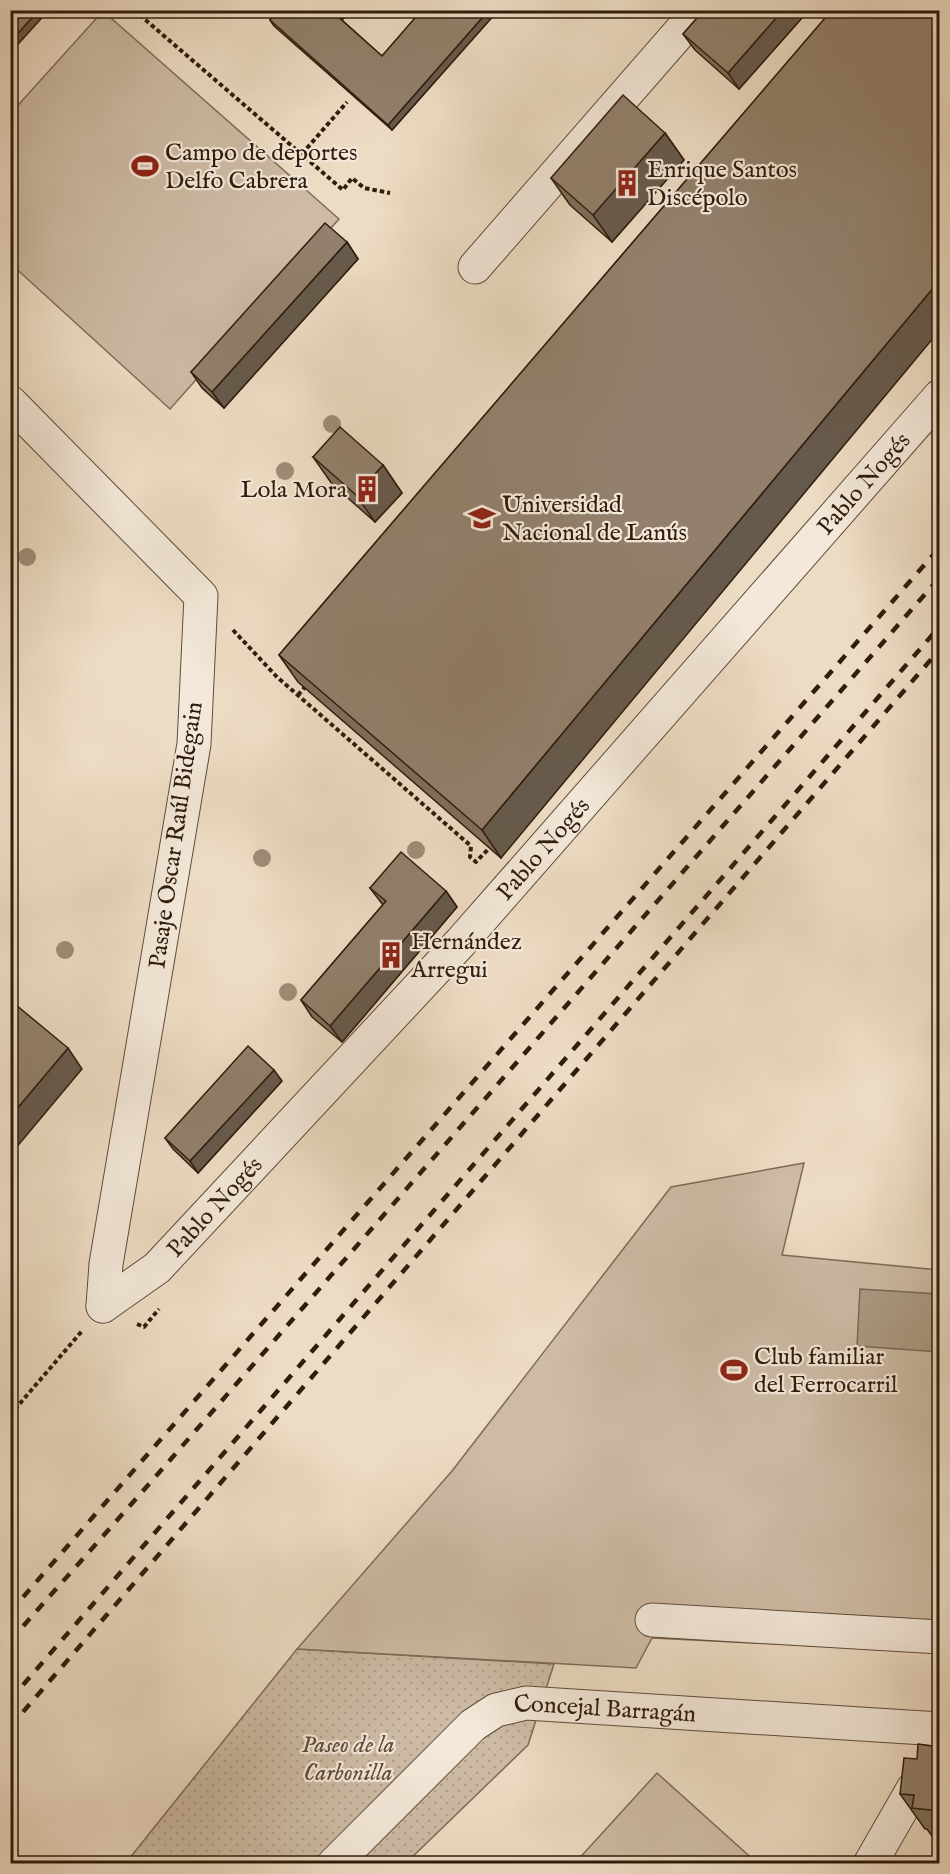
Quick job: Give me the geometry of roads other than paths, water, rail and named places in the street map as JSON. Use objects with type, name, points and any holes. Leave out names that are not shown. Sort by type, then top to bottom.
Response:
[{"type":"street","points":[[475,267],[699,10]]},
{"type":"street","name":"Pablo Nogés","points":[[102,1306],[158,1268],[461,942],[939,396]]},
{"type":"street","name":"Pasaje Oscar Raúl Bidegain","points":[[10,402],[201,596],[194,744],[106,1264],[102,1306]]},
{"type":"street","points":[[652,1620],[939,1637]]},
{"type":"street","name":"Concejal Barragán","points":[[334,1863],[473,1725],[496,1710],[526,1703],[939,1729]]},
{"type":"street","points":[[870,1863],[913,1789],[925,1779],[939,1773]]},
{"type":"railway","points":[[10,1612],[940,547]]},
{"type":"railway","points":[[10,1641],[940,577]]},
{"type":"railway","points":[[10,1700],[940,626]]},
{"type":"railway","points":[[10,1727],[940,649]]},
{"type":"place","name":"Campo de deportes Delfo Cabrera","points":[[145,166]]},
{"type":"place","name":"Enrique Santos Discépolo","points":[[627,183]]},
{"type":"place","name":"Lola Mora","points":[[367,489]]},
{"type":"place","name":"Universidad Nacional de Lanús","points":[[482,518]]},
{"type":"place","name":"Hernández Arregui","points":[[391,955]]},
{"type":"place","name":"Club familiar del Ferrocarril","points":[[734,1370]]},
{"type":"park label","name":"Paseo de la Carbonilla","points":[[348,1758]]}]
